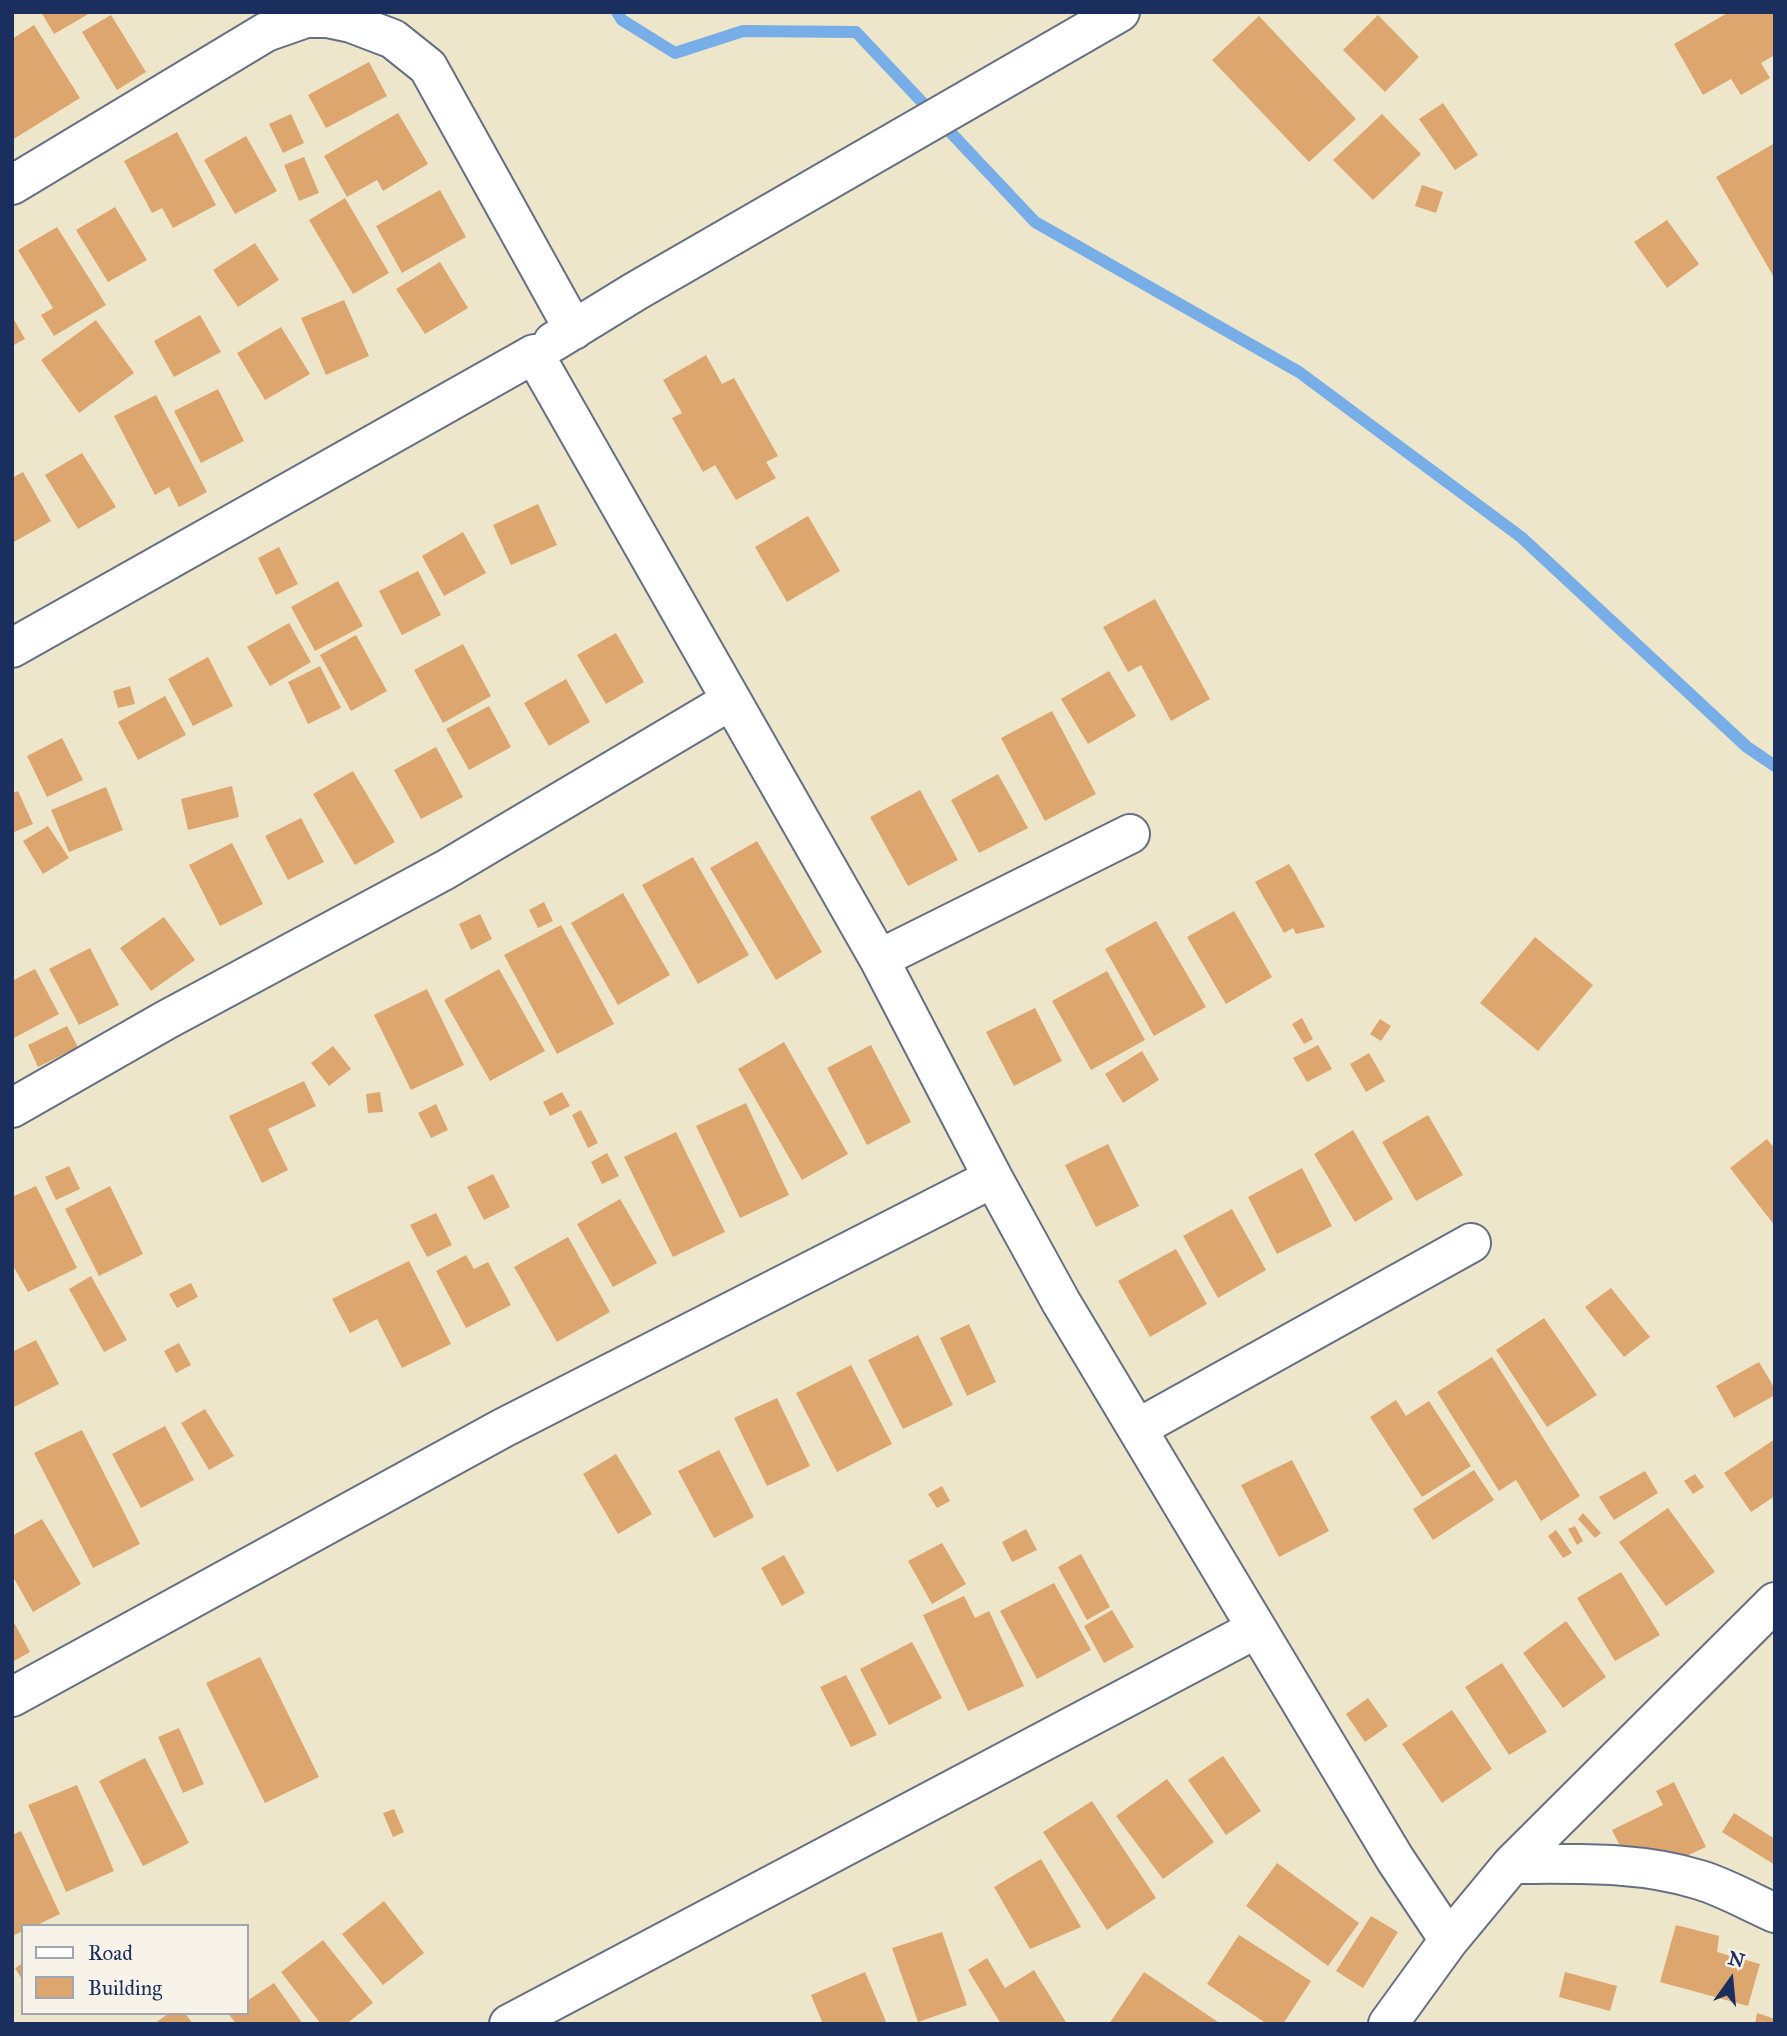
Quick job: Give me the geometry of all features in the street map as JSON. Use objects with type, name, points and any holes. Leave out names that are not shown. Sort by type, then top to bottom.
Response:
[{"type":"street","points":[[12,648],[534,354],[636,291],[1119,12]]},
{"type":"street","points":[[12,185],[266,32],[306,18],[388,26],[428,67],[574,330]]},
{"type":"street","points":[[534,354],[879,959],[992,1178],[1061,1302],[1395,1859],[1449,1940]]},
{"type":"street","points":[[12,1108],[166,1020],[445,870],[730,701]]},
{"type":"street","points":[[879,959],[1130,834]]},
{"type":"street","points":[[12,1697],[503,1428],[992,1178]]},
{"type":"street","points":[[1138,1428],[1471,1243]]},
{"type":"street","points":[[1388,2024],[1449,1940],[1512,1864],[1775,1602]]},
{"type":"street","points":[[509,2024],[1256,1629]]},
{"type":"street","points":[[1512,1864],[1649,1867],[1702,1880],[1775,1913]]},
{"type":"building","points":[[41,12],[92,12],[54,34]]},
{"type":"building","points":[[1729,12],[1775,12],[1775,55],[1761,63],[1770,78],[1741,95],[1731,79],[1703,95],[1674,44]]},
{"type":"building","points":[[111,15],[146,72],[117,90],[82,32]]},
{"type":"building","points":[[1378,15],[1419,57],[1385,92],[1343,50]]},
{"type":"building","points":[[1259,16],[1356,119],[1309,162],[1212,60]]},
{"type":"building","points":[[34,25],[80,98],[12,140],[12,39]]},
{"type":"building","points":[[369,62],[387,96],[326,128],[308,95]]},
{"type":"building","points":[[1443,103],[1478,155],[1455,170],[1419,119]]},
{"type":"building","points":[[398,113],[428,164],[383,191],[377,180],[347,197],[324,156]]},
{"type":"building","points":[[291,114],[304,143],[283,153],[269,124]]},
{"type":"building","points":[[1382,114],[1421,154],[1373,200],[1333,160]]},
{"type":"building","points":[[177,132],[216,205],[173,228],[162,208],[152,213],[124,161]]},
{"type":"building","points":[[246,136],[277,191],[235,214],[204,160]]},
{"type":"building","points":[[1775,143],[1775,279],[1716,177]]},
{"type":"building","points":[[304,157],[319,193],[299,201],[284,165]]},
{"type":"building","points":[[1422,185],[1443,192],[1436,213],[1415,206]]},
{"type":"building","points":[[440,190],[466,237],[402,273],[376,226]]},
{"type":"building","points":[[345,198],[389,273],[353,294],[309,220]]},
{"type":"building","points":[[115,207],[147,260],[108,282],[76,230]]},
{"type":"building","points":[[1667,220],[1699,264],[1667,288],[1634,242]]},
{"type":"building","points":[[57,227],[106,305],[54,336],[41,315],[53,308],[18,250]]},
{"type":"building","points":[[255,243],[279,280],[238,307],[213,270]]},
{"type":"building","points":[[440,262],[468,308],[425,334],[396,289]]},
{"type":"building","points":[[344,300],[369,356],[326,375],[301,318]]},
{"type":"building","points":[[200,315],[221,352],[174,377],[154,341]]},
{"type":"building","points":[[12,316],[25,339],[12,346]]},
{"type":"building","points":[[96,320],[134,373],[79,413],[41,360]]},
{"type":"building","points":[[281,327],[310,374],[265,400],[237,353]]},
{"type":"building","points":[[706,355],[722,384],[734,378],[778,456],[766,462],[776,478],[736,500],[715,465],[703,472],[672,418],[682,413],[663,380]]},
{"type":"building","points":[[218,389],[244,441],[201,463],[174,411]]},
{"type":"building","points":[[156,395],[207,492],[179,507],[169,487],[155,495],[114,416]]},
{"type":"building","points":[[82,453],[116,507],[78,529],[45,475]]},
{"type":"building","points":[[23,472],[51,521],[12,543],[12,478]]},
{"type":"building","points":[[538,504],[557,545],[511,565],[493,525]]},
{"type":"building","points":[[808,516],[840,571],[787,602],[755,547]]},
{"type":"building","points":[[463,532],[486,573],[444,596],[422,556]]},
{"type":"building","points":[[279,547],[298,584],[276,595],[258,558]]},
{"type":"building","points":[[418,571],[441,615],[402,635],[379,591]]},
{"type":"building","points":[[338,581],[363,626],[315,651],[291,607]]},
{"type":"building","points":[[1155,599],[1210,699],[1171,721],[1141,665],[1128,672],[1103,627]]},
{"type":"building","points":[[289,623],[311,662],[270,686],[247,647]]},
{"type":"building","points":[[616,633],[644,682],[606,704],[577,655]]},
{"type":"building","points":[[356,635],[387,691],[351,711],[320,655]]},
{"type":"building","points":[[463,644],[491,696],[443,723],[414,670]]},
{"type":"building","points":[[208,657],[233,706],[193,726],[168,679]]},
{"type":"building","points":[[320,666],[341,708],[308,724],[288,682]]},
{"type":"building","points":[[1109,671],[1136,716],[1088,744],[1061,699]]},
{"type":"building","points":[[566,679],[590,722],[549,746],[524,703]]},
{"type":"building","points":[[130,686],[135,704],[118,708],[113,691]]},
{"type":"building","points":[[165,696],[186,735],[138,760],[118,722]]},
{"type":"building","points":[[489,706],[511,747],[469,770],[446,729]]},
{"type":"building","points":[[1052,711],[1096,794],[1045,821],[1001,738]]},
{"type":"building","points":[[62,738],[83,780],[47,797],[27,756]]},
{"type":"building","points":[[436,747],[463,797],[421,819],[394,770]]},
{"type":"building","points":[[353,771],[395,842],[355,865],[313,794]]},
{"type":"building","points":[[998,774],[1028,828],[979,853],[951,800]]},
{"type":"building","points":[[232,786],[239,817],[188,830],[181,799]]},
{"type":"building","points":[[106,787],[123,830],[69,852],[51,810]]},
{"type":"building","points":[[920,790],[958,860],[908,886],[870,817]]},
{"type":"building","points":[[18,791],[33,824],[12,833],[12,793]]},
{"type":"building","points":[[301,818],[324,862],[288,880],[265,836]]},
{"type":"building","points":[[48,826],[69,858],[43,874],[23,841]]},
{"type":"building","points":[[757,841],[822,952],[776,980],[710,868]]},
{"type":"building","points":[[232,843],[263,904],[220,926],[189,865]]},
{"type":"building","points":[[693,857],[749,955],[698,984],[642,885]]},
{"type":"building","points":[[1289,864],[1325,927],[1296,934],[1293,928],[1284,933],[1255,882]]},
{"type":"building","points":[[623,893],[670,975],[618,1005],[571,923]]},
{"type":"building","points":[[544,902],[553,921],[538,928],[529,910]]},
{"type":"building","points":[[1234,911],[1272,977],[1226,1004],[1187,937]]},
{"type":"building","points":[[480,914],[492,939],[471,950],[459,924]]},
{"type":"building","points":[[164,917],[195,960],[151,991],[120,948]]},
{"type":"building","points":[[1156,921],[1206,1007],[1154,1036],[1105,949]]},
{"type":"building","points":[[561,925],[614,1024],[557,1054],[504,955]]},
{"type":"building","points":[[1535,937],[1593,985],[1538,1051],[1480,1003]]},
{"type":"building","points":[[90,948],[119,1005],[79,1025],[49,969]]},
{"type":"building","points":[[35,969],[59,1014],[12,1039],[12,981]]},
{"type":"building","points":[[499,969],[545,1051],[490,1081],[444,1000]]},
{"type":"building","points":[[1107,971],[1145,1040],[1091,1070],[1052,1001]]},
{"type":"building","points":[[427,989],[464,1065],[411,1090],[374,1015]]},
{"type":"building","points":[[1035,1008],[1062,1061],[1014,1086],[986,1032]]},
{"type":"building","points":[[1302,1018],[1313,1039],[1304,1044],[1292,1024]]},
{"type":"building","points":[[1380,1019],[1391,1026],[1381,1041],[1370,1034]]},
{"type":"building","points":[[67,1026],[78,1047],[38,1067],[28,1045]]},
{"type":"building","points":[[784,1042],[848,1154],[802,1180],[738,1069]]},
{"type":"building","points":[[871,1045],[911,1122],[867,1145],[827,1068]]},
{"type":"building","points":[[1318,1045],[1332,1069],[1307,1082],[1293,1058]]},
{"type":"building","points":[[333,1046],[351,1069],[329,1086],[311,1063]]},
{"type":"building","points":[[1142,1051],[1159,1080],[1123,1103],[1105,1074]]},
{"type":"building","points":[[1369,1053],[1385,1081],[1366,1092],[1350,1064]]},
{"type":"building","points":[[304,1081],[316,1106],[268,1129],[288,1170],[262,1183],[229,1116]]},
{"type":"building","points":[[380,1092],[383,1112],[368,1113],[366,1094]]},
{"type":"building","points":[[562,1092],[570,1106],[550,1116],[543,1102]]},
{"type":"building","points":[[746,1103],[789,1195],[740,1218],[696,1126]]},
{"type":"building","points":[[436,1104],[448,1130],[431,1138],[418,1113]]},
{"type":"building","points":[[581,1110],[598,1143],[588,1148],[572,1115]]},
{"type":"building","points":[[1428,1115],[1463,1175],[1416,1201],[1382,1142]]},
{"type":"building","points":[[1353,1130],[1393,1199],[1355,1222],[1314,1154]]},
{"type":"building","points":[[676,1132],[725,1232],[673,1257],[624,1157]]},
{"type":"building","points":[[1767,1139],[1775,1149],[1775,1226],[1730,1168]]},
{"type":"building","points":[[1108,1144],[1139,1206],[1096,1227],[1065,1165]]},
{"type":"building","points":[[607,1153],[619,1176],[602,1184],[591,1162]]},
{"type":"building","points":[[69,1166],[80,1189],[56,1200],[45,1177]]},
{"type":"building","points":[[1302,1168],[1332,1226],[1277,1254],[1248,1197]]},
{"type":"building","points":[[493,1174],[510,1207],[484,1220],[467,1187]]},
{"type":"building","points":[[36,1186],[77,1268],[28,1292],[12,1264],[12,1197]]},
{"type":"building","points":[[110,1186],[143,1254],[99,1276],[65,1209]]},
{"type":"building","points":[[620,1199],[657,1263],[613,1287],[577,1224]]},
{"type":"building","points":[[1232,1209],[1266,1270],[1218,1298],[1183,1236]]},
{"type":"building","points":[[436,1213],[452,1245],[427,1257],[410,1225]]},
{"type":"building","points":[[568,1237],[610,1312],[557,1342],[514,1267]]},
{"type":"building","points":[[1176,1249],[1207,1304],[1150,1337],[1118,1281]]},
{"type":"building","points":[[466,1255],[474,1269],[488,1262],[511,1305],[466,1328],[436,1271]]},
{"type":"building","points":[[409,1261],[451,1344],[402,1368],[377,1319],[350,1333],[332,1299]]},
{"type":"building","points":[[91,1276],[127,1340],[104,1352],[69,1289]]},
{"type":"building","points":[[191,1283],[198,1297],[177,1308],[169,1294]]},
{"type":"building","points":[[1611,1288],[1650,1337],[1624,1357],[1585,1307]]},
{"type":"building","points":[[1544,1318],[1597,1395],[1547,1427],[1496,1350]]},
{"type":"building","points":[[969,1324],[996,1382],[967,1396],[940,1338]]},
{"type":"building","points":[[918,1335],[953,1405],[903,1429],[868,1360]]},
{"type":"building","points":[[36,1340],[59,1384],[12,1408],[12,1352]]},
{"type":"building","points":[[179,1343],[191,1365],[176,1373],[164,1351]]},
{"type":"building","points":[[1492,1357],[1580,1496],[1541,1521],[1516,1480],[1499,1491],[1437,1392]]},
{"type":"building","points":[[1759,1362],[1775,1389],[1775,1395],[1734,1418],[1716,1386]]},
{"type":"building","points":[[851,1365],[892,1444],[837,1472],[796,1393]]},
{"type":"building","points":[[777,1398],[810,1466],[767,1486],[734,1418]]},
{"type":"building","points":[[1396,1400],[1406,1416],[1429,1401],[1471,1466],[1422,1497],[1370,1417]]},
{"type":"building","points":[[205,1409],[234,1456],[209,1470],[181,1423]]},
{"type":"building","points":[[165,1426],[194,1480],[141,1508],[112,1454]]},
{"type":"building","points":[[82,1430],[140,1544],[93,1568],[34,1453]]},
{"type":"building","points":[[1775,1439],[1775,1496],[1751,1512],[1724,1473]]},
{"type":"building","points":[[719,1450],[754,1517],[714,1538],[678,1471]]},
{"type":"building","points":[[616,1454],[652,1514],[618,1534],[583,1474]]},
{"type":"building","points":[[1292,1460],[1329,1531],[1279,1557],[1241,1485]]},
{"type":"building","points":[[1474,1470],[1494,1500],[1433,1540],[1413,1509]]},
{"type":"building","points":[[1645,1471],[1658,1493],[1614,1520],[1599,1497]]},
{"type":"building","points":[[1695,1474],[1704,1487],[1693,1494],[1684,1481]]},
{"type":"building","points":[[942,1486],[950,1501],[937,1508],[928,1494]]},
{"type":"building","points":[[1668,1508],[1715,1572],[1666,1606],[1619,1542]]},
{"type":"building","points":[[1583,1513],[1601,1533],[1595,1538],[1578,1519]]},
{"type":"building","points":[[42,1519],[81,1584],[33,1612],[12,1575],[12,1536]]},
{"type":"building","points":[[1575,1526],[1583,1541],[1577,1545],[1568,1529]]},
{"type":"building","points":[[1026,1529],[1037,1550],[1012,1562],[1002,1542]]},
{"type":"building","points":[[1556,1530],[1572,1553],[1563,1558],[1548,1536]]},
{"type":"building","points":[[942,1543],[966,1584],[932,1604],[908,1561]]},
{"type":"building","points":[[1081,1554],[1110,1607],[1087,1620],[1058,1567]]},
{"type":"building","points":[[784,1555],[805,1593],[782,1606],[761,1568]]},
{"type":"building","points":[[1621,1572],[1660,1635],[1615,1661],[1577,1598]]},
{"type":"building","points":[[1054,1583],[1091,1650],[1037,1679],[1000,1611]]},
{"type":"building","points":[[964,1596],[975,1618],[989,1611],[1024,1686],[968,1711],[923,1615]]},
{"type":"building","points":[[1112,1610],[1134,1647],[1104,1663],[1084,1626]]},
{"type":"building","points":[[12,1619],[30,1652],[12,1662]]},
{"type":"building","points":[[1566,1621],[1606,1677],[1563,1708],[1523,1653]]},
{"type":"building","points":[[912,1642],[942,1698],[889,1725],[860,1669]]},
{"type":"building","points":[[260,1657],[319,1777],[265,1803],[206,1683]]},
{"type":"building","points":[[1502,1663],[1547,1732],[1509,1755],[1465,1687]]},
{"type":"building","points":[[846,1675],[877,1735],[851,1747],[820,1687]]},
{"type":"building","points":[[1368,1698],[1388,1726],[1365,1742],[1346,1714]]},
{"type":"building","points":[[1452,1710],[1492,1769],[1442,1803],[1402,1744]]},
{"type":"building","points":[[179,1728],[204,1784],[183,1793],[158,1737]]},
{"type":"building","points":[[1223,1756],[1261,1811],[1226,1835],[1188,1780]]},
{"type":"building","points":[[145,1758],[189,1843],[143,1866],[99,1781]]},
{"type":"building","points":[[1167,1779],[1214,1842],[1163,1879],[1116,1816]]},
{"type":"building","points":[[1674,1782],[1706,1847],[1671,1863],[1657,1850],[1625,1856],[1612,1830],[1663,1805],[1656,1791]]},
{"type":"building","points":[[77,1785],[114,1871],[66,1892],[28,1805]]},
{"type":"building","points":[[1092,1801],[1156,1898],[1107,1930],[1043,1832]]},
{"type":"building","points":[[394,1809],[404,1832],[393,1837],[383,1813]]},
{"type":"building","points":[[1734,1813],[1775,1839],[1775,1865],[1722,1832]]},
{"type":"building","points":[[21,1831],[60,1914],[39,1924],[21,1924],[21,1932],[12,1936],[12,1835]]},
{"type":"building","points":[[1041,1859],[1081,1927],[1030,1949],[994,1887]]},
{"type":"building","points":[[1277,1863],[1359,1923],[1328,1966],[1246,1906]]},
{"type":"building","points":[[384,1901],[424,1953],[383,1985],[342,1934]]},
{"type":"building","points":[[1371,1916],[1398,1932],[1363,1988],[1336,1971]]},
{"type":"building","points":[[1676,1925],[1719,1936],[1717,1952],[1760,1964],[1748,2006],[1660,1982]]},
{"type":"building","points":[[942,1932],[967,2005],[918,2022],[892,1948]]},
{"type":"building","points":[[1239,1935],[1311,1981],[1283,2024],[1267,2024],[1207,1984]]},
{"type":"building","points":[[323,1940],[373,2003],[346,2024],[321,2024],[281,1972]]},
{"type":"building","points":[[987,1958],[1005,1988],[1034,1970],[1067,2024],[1001,2024],[968,1970]]},
{"type":"building","points":[[21,1964],[21,1978],[15,1968]]},
{"type":"building","points":[[865,1972],[887,2024],[823,2024],[811,1995]]},
{"type":"building","points":[[1144,1972],[1221,2024],[1109,2024]]},
{"type":"building","points":[[1565,1972],[1617,1986],[1610,2011],[1559,1997]]},
{"type":"building","points":[[274,1983],[303,2024],[236,2024],[229,2015],[248,2015],[248,2000]]},
{"type":"building","points":[[1757,2013],[1775,2019],[1775,2024],[1755,2024]]},
{"type":"building","points":[[166,2015],[186,2015],[193,2024],[154,2024]]},
{"type":"waterway","points":[[617,12],[622,20],[675,53],[743,31],[856,32],[1035,222],[1299,372],[1521,537],[1747,747],[1775,766]]}]
